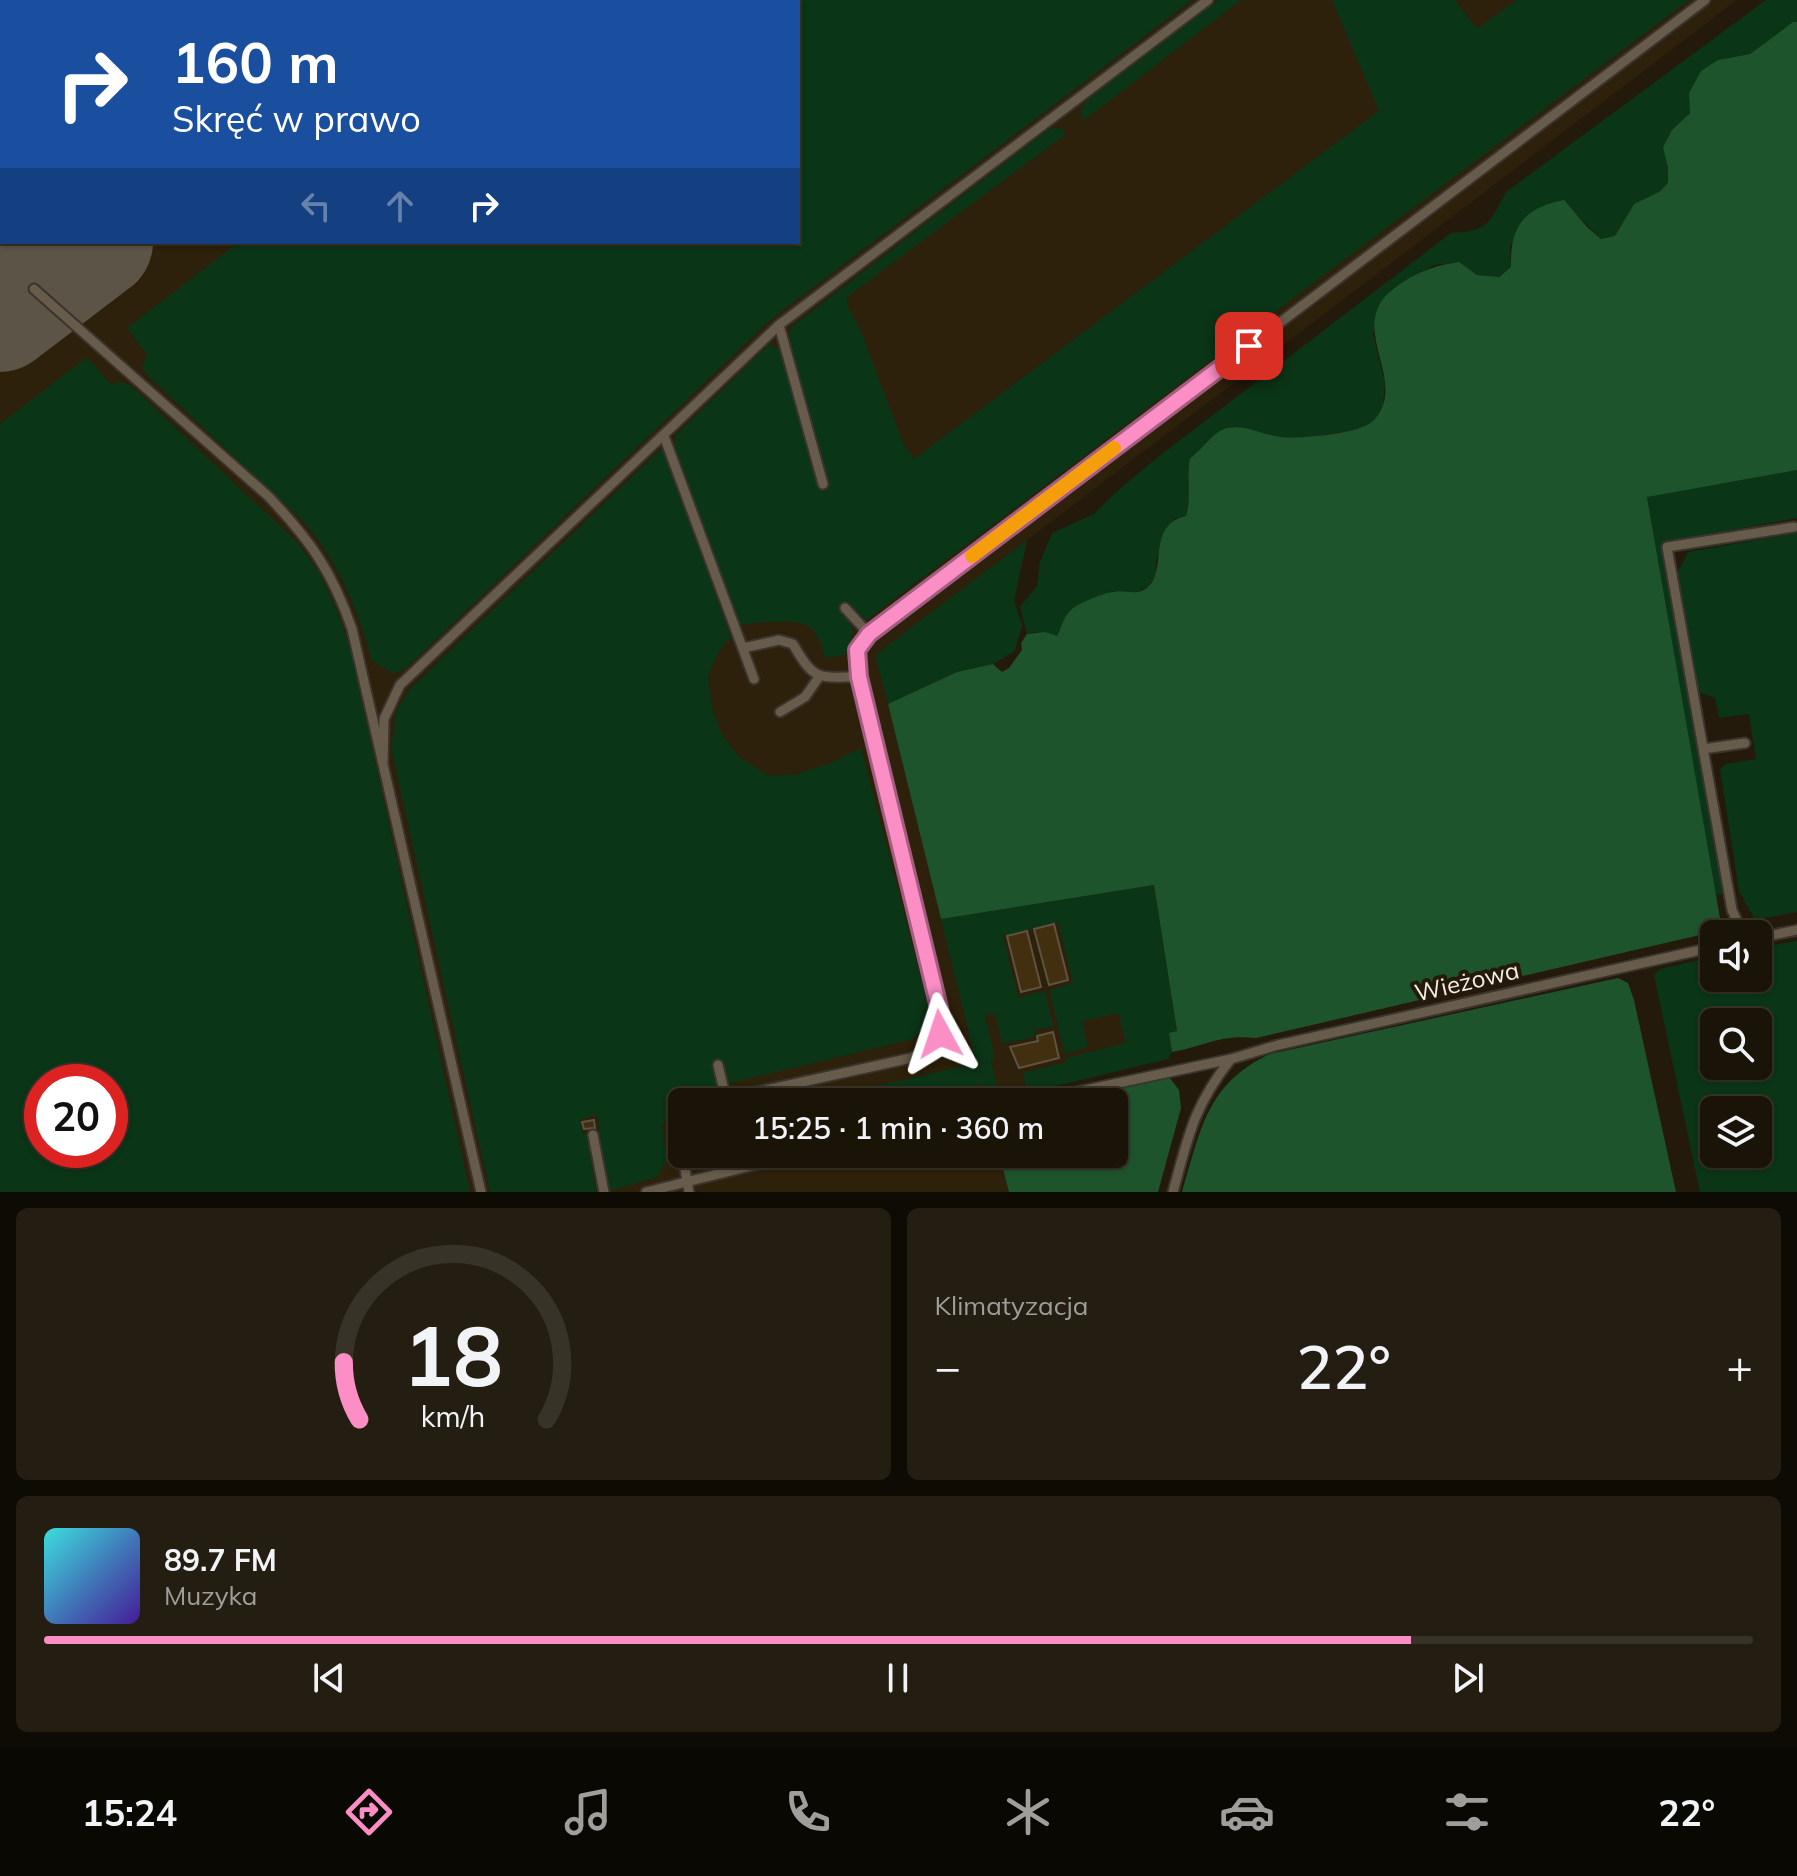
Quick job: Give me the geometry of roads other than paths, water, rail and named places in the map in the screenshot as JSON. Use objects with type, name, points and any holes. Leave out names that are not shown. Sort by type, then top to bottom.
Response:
[{"type":"lane","points":[[383,764],[384,719],[400,685],[779,325],[1208,0]]},
{"type":"lane","points":[[776,1088],[911,1058],[926,1051],[940,1034],[942,1020],[859,677],[857,650],[869,634],[1705,0]]},
{"type":"lane","points":[[34,289],[268,496],[304,536],[339,592],[352,629],[481,1192]]},
{"type":"lane","points":[[779,325],[823,484]]},
{"type":"lane","points":[[664,436],[754,679]]},
{"type":"lane","points":[[1737,920],[1732,910],[1667,547],[1794,527]]},
{"type":"lane","points":[[845,608],[869,634]]},
{"type":"lane","points":[[743,648],[779,640],[793,644],[805,665],[819,677],[859,677]]},
{"type":"lane","points":[[780,712],[805,697],[819,677]]},
{"type":"lane","points":[[1703,749],[1745,743]]},
{"type":"lane","points":[[1772,935],[1797,930]]},
{"type":"lane","name":"Wieżowa","points":[[1091,1088],[1231,1059],[1278,1045],[1700,950]]},
{"type":"lane","points":[[1173,1192],[1196,1111],[1213,1081],[1231,1059]]},
{"type":"lane","points":[[718,1065],[723,1088]]},
{"type":"lane","points":[[593,1135],[604,1192]]},
{"type":"lane","points":[[685,1168],[688,1188]]},
{"type":"lane","points":[[646,1192],[688,1188],[717,1173],[738,1168]]}]
